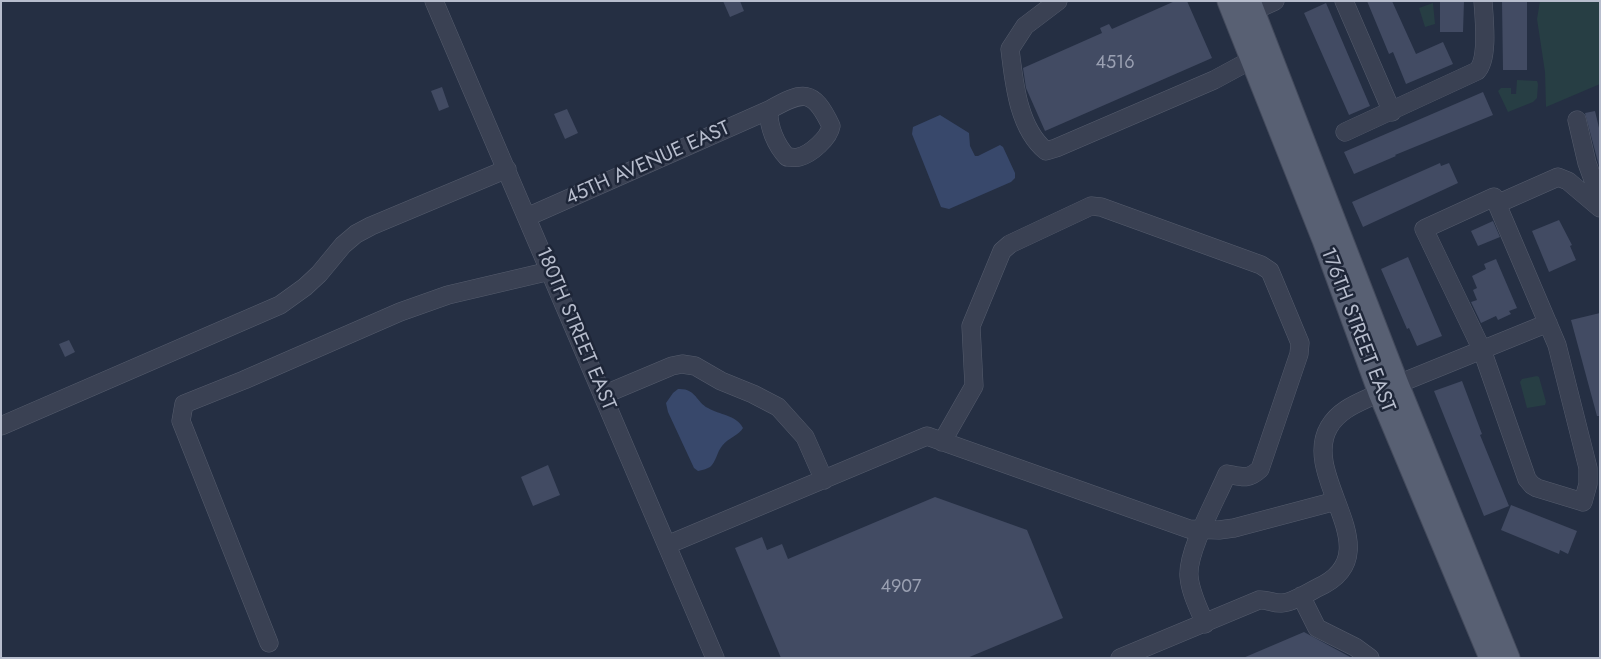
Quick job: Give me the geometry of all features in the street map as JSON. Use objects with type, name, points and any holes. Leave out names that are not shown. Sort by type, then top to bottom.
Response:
[{"type":"main road","name":"176TH STREET EAST","points":[[1228,1],[1323,240],[1509,658]]},
{"type":"main road","name":"176TH STREET EAST","points":[[1252,6],[1389,361],[1388,388],[1490,658]]},
{"type":"main road","points":[[1323,240],[1333,243],[1355,301],[1373,340],[1389,361]]},
{"type":"street","name":"180TH STREET EAST","points":[[434,1],[715,658]]},
{"type":"street","points":[[1058,1],[1025,26],[1010,49],[1014,80],[1025,120],[1038,144],[1046,151],[1214,80],[1251,60]]},
{"type":"street","points":[[1252,6],[1275,1]]},
{"type":"street","points":[[1344,1],[1392,112]]},
{"type":"street","points":[[1344,132],[1469,76],[1482,66],[1484,53],[1483,1]]},
{"type":"street","name":"45TH AVENUE EAST","points":[[527,217],[769,110]]},
{"type":"street","points":[[1577,120],[1587,162],[1600,199]]},
{"type":"street","points":[[1,426],[280,305],[319,274],[343,245],[356,234],[507,169]]},
{"type":"street","points":[[1497,204],[1558,177],[1568,181],[1600,208]]},
{"type":"street","points":[[1494,196],[1548,323],[1557,345],[1588,468],[1588,484],[1583,502],[1537,488],[1529,482],[1482,350],[1424,229],[1494,196]]},
{"type":"street","points":[[942,442],[974,386],[971,326],[1002,251],[1010,244],[1091,206],[1101,206],[1262,265],[1270,271],[1300,343],[1299,354],[1260,468],[1253,475],[1244,478],[1228,474],[1201,530],[1189,565],[1189,574],[1190,583],[1205,624]]},
{"type":"street","points":[[269,643],[182,421],[184,404],[400,312],[448,295],[550,271]]},
{"type":"street","points":[[1120,658],[1259,600],[1284,603],[1331,581],[1347,560],[1348,542],[1346,529],[1323,453],[1325,436],[1338,415],[1388,388],[1548,323]]},
{"type":"street","points":[[603,395],[672,366],[688,364],[695,366],[721,381],[778,407],[805,437],[824,480]]},
{"type":"street","points":[[667,546],[927,436],[1179,526],[1201,530],[1234,528],[1336,501]]},
{"type":"street","points":[[1301,596],[1318,628],[1370,658]]},
{"type":"green space","points":[[1540,1],[1600,1],[1600,84],[1546,107],[1545,72],[1537,19]]},
{"type":"green space","points":[[1433,3],[1435,24],[1425,27],[1419,8]]},
{"type":"green space","points":[[1517,80],[1537,81],[1537,98],[1533,102],[1508,112],[1498,91],[1501,88],[1511,88],[1511,94],[1516,94]]},
{"type":"green space","points":[[1539,377],[1546,402],[1545,405],[1527,408],[1520,382],[1522,379]]},
{"type":"water","points":[[940,115],[969,133],[970,146],[975,156],[1000,145],[1003,147],[1015,173],[1015,178],[1011,182],[949,209],[941,207],[912,134],[913,127]]},
{"type":"water","points":[[678,389],[689,391],[712,410],[737,420],[743,428],[724,443],[712,465],[706,469],[698,471],[694,468],[668,412],[666,403]]},
{"type":"building","points":[[723,1],[740,1],[744,11],[730,17]]},
{"type":"building","points":[[1175,1],[1187,1],[1212,58],[1045,131],[1026,88],[1023,68],[1102,33],[1100,28],[1109,24],[1112,29]]},
{"type":"building","points":[[1367,1],[1392,1],[1416,54],[1443,42],[1453,64],[1406,84],[1393,52],[1389,54]]},
{"type":"building","points":[[1440,1],[1464,1],[1463,32],[1440,32]]},
{"type":"building","points":[[1502,1],[1527,1],[1527,70],[1503,70]]},
{"type":"building","points":[[1326,3],[1370,106],[1349,115],[1304,13]]},
{"type":"building","points":[[442,87],[449,107],[439,111],[431,91]]},
{"type":"building","points":[[1483,92],[1493,115],[1354,174],[1344,152]]},
{"type":"building","points":[[567,109],[578,133],[565,139],[554,114]]},
{"type":"building","points":[[1595,111],[1600,132],[1599,166],[1585,113]]},
{"type":"building","points":[[1440,163],[1441,166],[1449,163],[1458,183],[1363,227],[1352,202]]},
{"type":"building","points":[[1559,220],[1572,245],[1570,246],[1576,260],[1549,272],[1532,231]]},
{"type":"building","points":[[1493,221],[1500,237],[1478,246],[1471,231]]},
{"type":"building","points":[[1408,257],[1442,336],[1417,346],[1409,328],[1407,329],[1381,269]]},
{"type":"building","points":[[1496,259],[1517,308],[1509,311],[1511,314],[1498,320],[1496,316],[1481,323],[1471,302],[1477,300],[1473,290],[1477,288],[1472,276],[1486,269],[1484,264]]},
{"type":"building","points":[[1600,313],[1600,416],[1597,416],[1571,320]]},
{"type":"building","points":[[69,340],[75,352],[65,357],[59,344]]},
{"type":"building","points":[[1462,381],[1482,434],[1480,435],[1509,506],[1484,516],[1434,391]]},
{"type":"building","points":[[548,465],[560,495],[533,506],[521,477]]},
{"type":"building","points":[[935,497],[1027,530],[1063,618],[967,658],[781,658],[735,548],[762,537],[767,550],[782,544],[788,559]]},
{"type":"building","points":[[1511,505],[1577,531],[1568,554],[1560,550],[1559,554],[1501,530]]},
{"type":"building","points":[[1304,632],[1352,658],[1243,658]]}]
